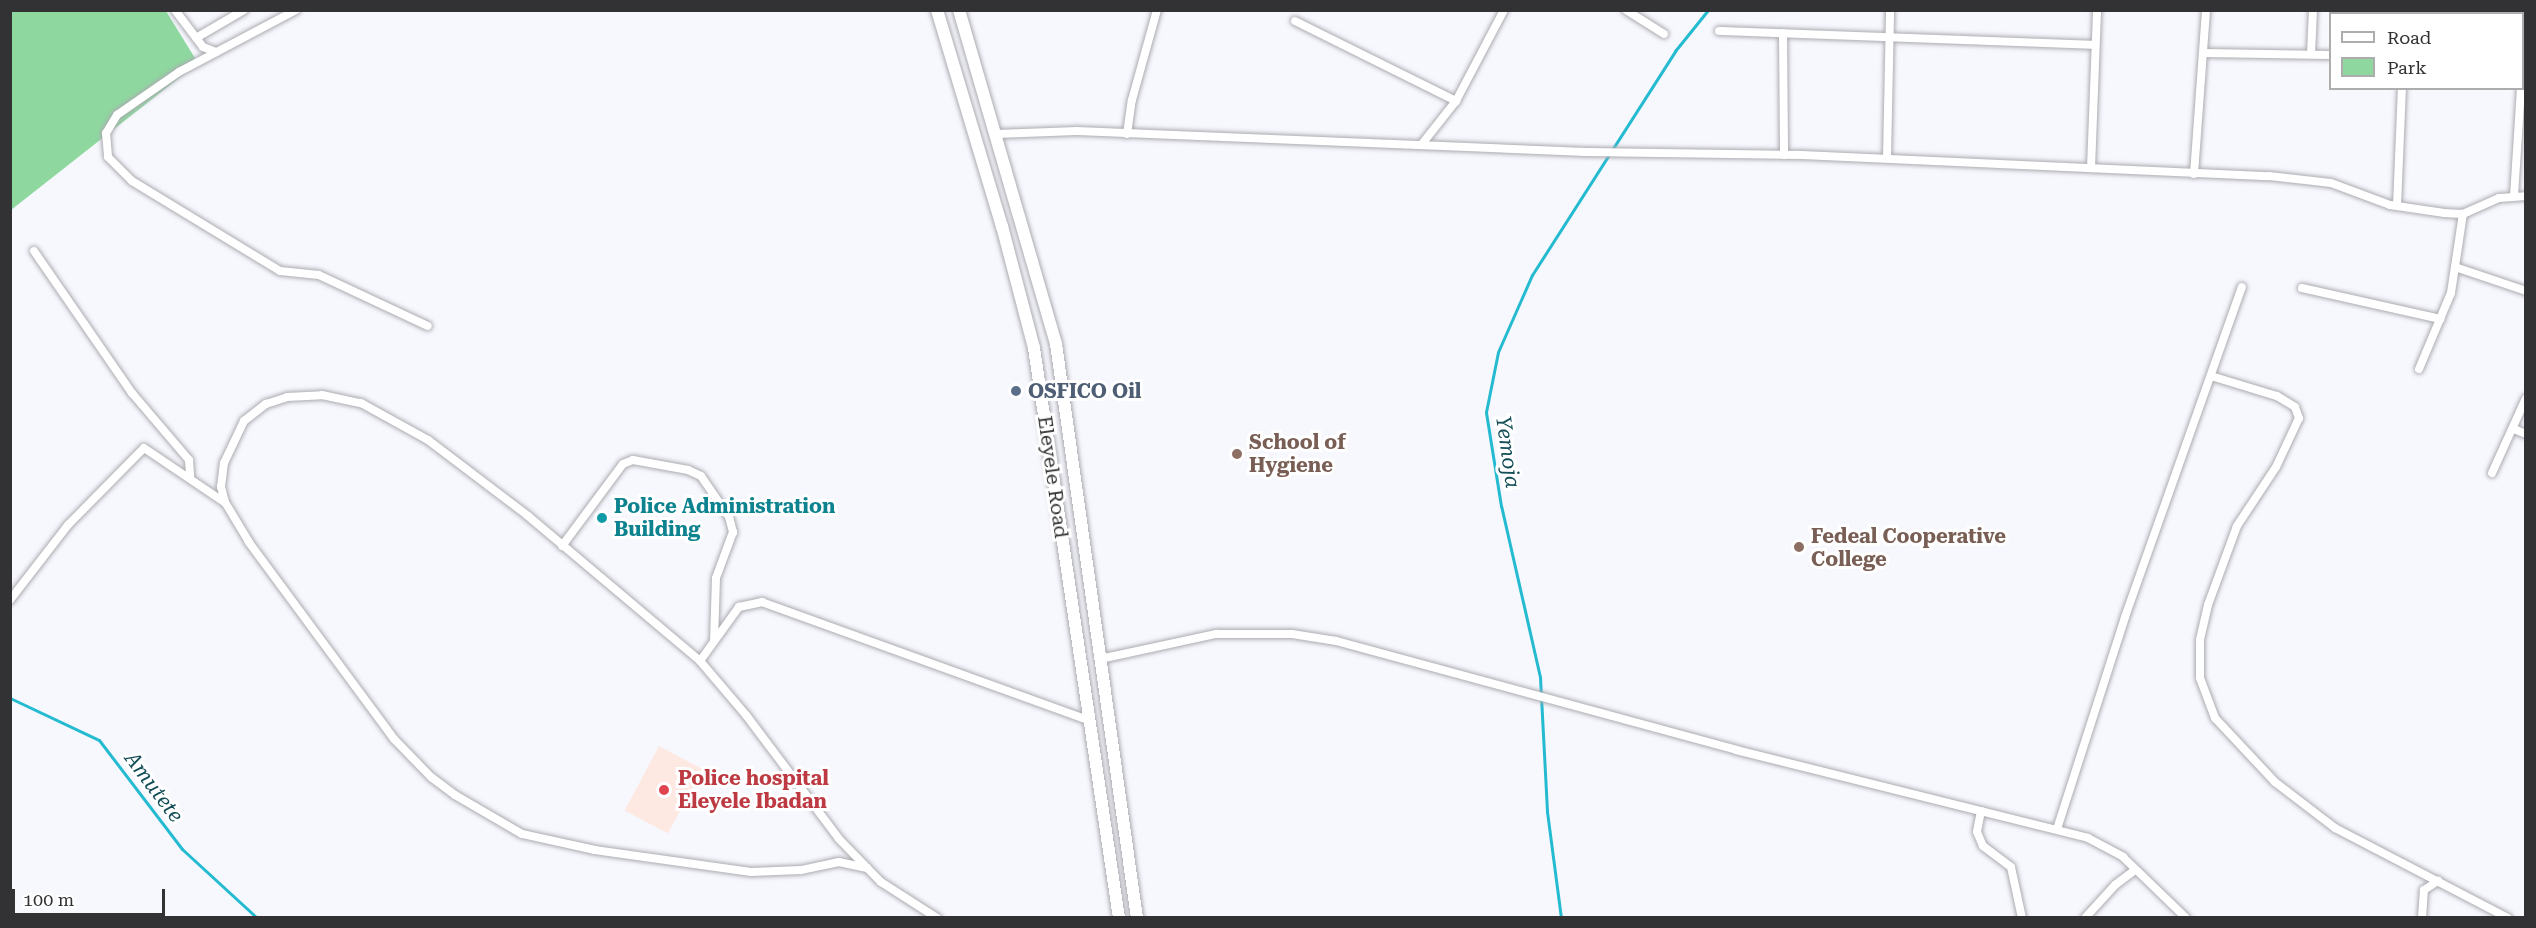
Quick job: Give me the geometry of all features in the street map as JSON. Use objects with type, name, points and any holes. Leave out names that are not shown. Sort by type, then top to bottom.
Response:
[{"type":"main road","name":"Eleyele Road","points":[[937,10],[1002,226],[1034,348],[1119,918]]},
{"type":"main road","name":"Eleyele Road","points":[[959,10],[1056,344],[1137,918]]},
{"type":"main road","points":[[1034,348],[1056,344]]},
{"type":"street","points":[[175,10],[196,38],[214,53],[230,45]]},
{"type":"street","points":[[196,38],[244,10]]},
{"type":"street","points":[[296,10],[179,72],[117,115],[106,133],[108,157],[132,181],[280,271],[319,275],[428,326]]},
{"type":"street","points":[[1127,134],[1132,100],[1157,10]]},
{"type":"street","points":[[1422,144],[1456,101],[1504,10]]},
{"type":"street","points":[[1626,10],[1664,34]]},
{"type":"street","points":[[1887,158],[1890,10]]},
{"type":"street","points":[[2091,168],[2097,10]]},
{"type":"street","points":[[2194,174],[2206,10]]},
{"type":"street","points":[[2311,54],[2313,10]]},
{"type":"street","points":[[1295,21],[1456,101]]},
{"type":"street","points":[[2524,56],[2526,27]]},
{"type":"street","points":[[1719,31],[2094,45]]},
{"type":"street","points":[[1783,33],[1784,155]]},
{"type":"street","points":[[2204,53],[2329,55]]},
{"type":"street","points":[[2397,206],[2402,90]]},
{"type":"street","points":[[2514,196],[2521,90]]},
{"type":"street","points":[[996,134],[1127,134],[1586,152],[1887,158],[2316,180],[2397,206],[2463,213],[2499,198],[2526,196]]},
{"type":"street","points":[[2419,369],[2441,319],[2458,268],[2463,213]]},
{"type":"street","points":[[34,251],[56,277],[132,393],[189,460],[190,476]]},
{"type":"street","points":[[2458,268],[2526,291]]},
{"type":"street","points":[[2057,829],[2124,617],[2242,287]]},
{"type":"street","points":[[2302,288],[2441,319]]},
{"type":"street","points":[[2211,376],[2277,396],[2295,406],[2299,418],[2276,467],[2237,526],[2223,557],[2200,640],[2200,678],[2205,700],[2232,740],[2308,809],[2372,850],[2508,918]]},
{"type":"street","points":[[867,868],[839,862],[776,872],[712,868],[538,839],[501,824],[431,777],[394,739],[249,542],[225,502],[221,487],[224,463],[232,440],[252,412],[287,397],[340,397],[385,413],[428,440],[562,546],[700,661],[746,715],[824,822],[867,868],[904,899],[937,918]]},
{"type":"street","points":[[2492,473],[2514,429],[2526,398]]},
{"type":"street","points":[[2514,429],[2526,434]]},
{"type":"street","points":[[10,600],[68,525],[144,448],[190,476],[225,502]]},
{"type":"street","points":[[562,546],[623,464],[633,460],[688,470],[700,476],[729,517],[733,532],[716,578],[714,641]]},
{"type":"street","points":[[700,661],[740,607],[762,602],[1088,720]]},
{"type":"street","points":[[1100,658],[1216,634],[1292,634],[1336,641],[1525,693],[2057,829],[2105,846],[2135,870],[2186,918]]},
{"type":"street","points":[[1982,811],[1977,832],[1983,846],[2011,867],[2022,918]]},
{"type":"street","points":[[2085,918],[2115,885],[2135,870]]},
{"type":"street","points":[[2421,918],[2424,890],[2438,881]]},
{"type":"shaded area","name":"Police hospital Eleyele Ibadan","points":[[659,746],[702,769],[668,833],[625,810]]},
{"type":"green space","points":[[11,11],[166,11],[198,63],[11,210]]},
{"type":"waterway","name":"Yemoja","points":[[1561,918],[1547,811],[1540,677],[1501,506],[1486,412],[1498,352],[1532,275],[1675,51],[1708,10]]},
{"type":"waterway","name":"Amutete","points":[[10,698],[99,740],[182,849],[257,918]]},
{"type":"place","name":"OSFICO Oil","points":[[1016,391]]},
{"type":"place","name":"School of Hygiene","points":[[1237,454]]},
{"type":"place","name":"Police Administration Building","points":[[602,518]]},
{"type":"place","name":"Fedeal Cooperative College","points":[[1799,547]]},
{"type":"place","name":"Police hospital Eleyele Ibadan","points":[[664,790]]}]
